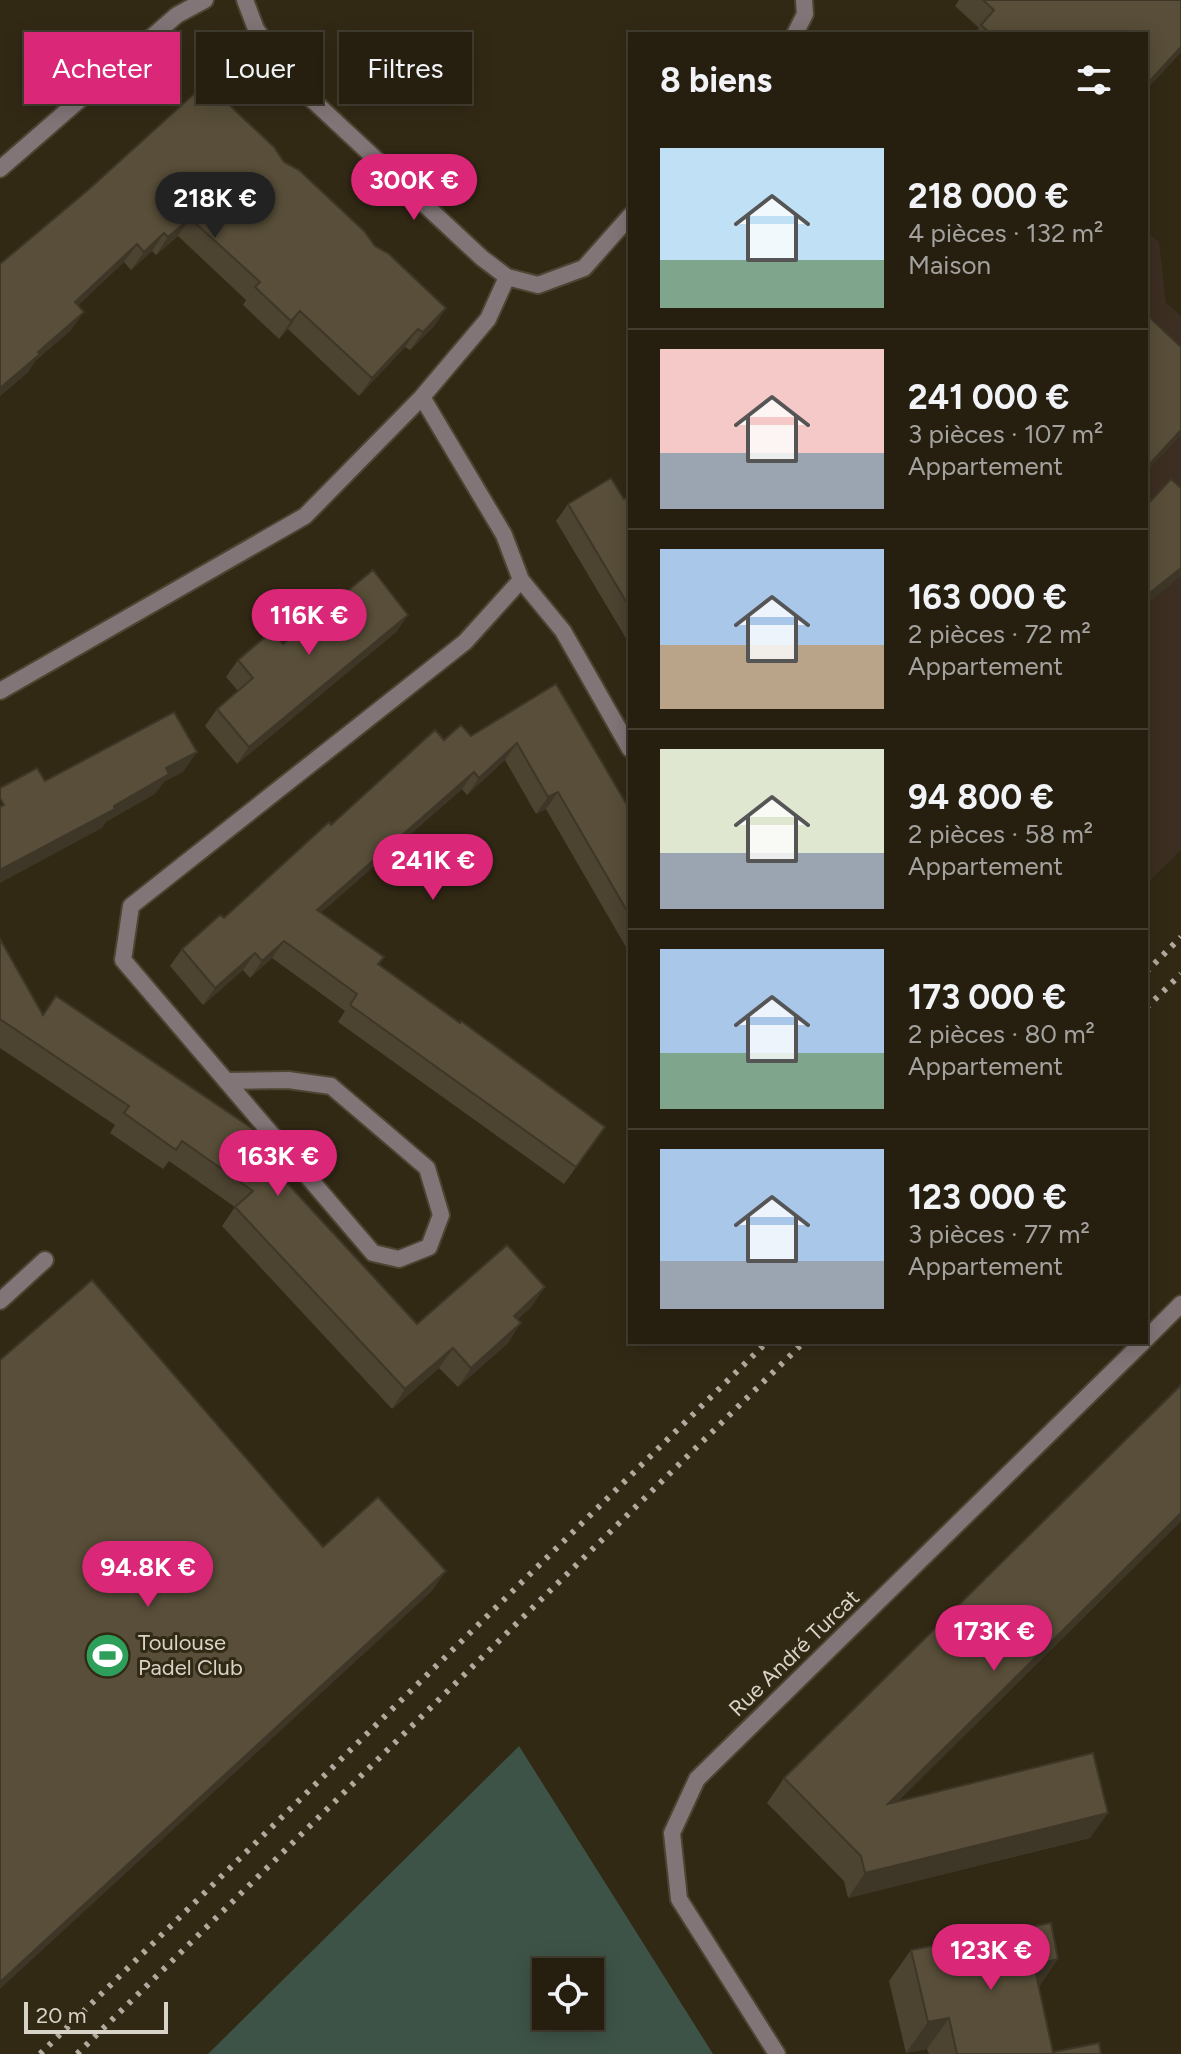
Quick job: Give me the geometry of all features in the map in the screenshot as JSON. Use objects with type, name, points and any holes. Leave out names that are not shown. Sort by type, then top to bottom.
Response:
[{"type":"street","points":[[0,169],[177,15],[205,0]]},
{"type":"street","points":[[245,0],[256,29],[291,80],[482,258],[507,277],[538,285],[584,268],[628,218]]},
{"type":"street","points":[[796,32],[805,14],[804,0]]},
{"type":"street","points":[[0,691],[305,516],[422,397],[488,319],[507,277]]},
{"type":"street","points":[[422,397],[504,535],[521,580],[563,631],[628,745]]},
{"type":"street","points":[[226,1081],[288,1080],[331,1086],[427,1168],[441,1215],[429,1247],[399,1259],[373,1253],[226,1081],[123,960],[131,906],[465,642],[521,580]]},
{"type":"street","points":[[0,1301],[45,1260]]},
{"type":"street","name":"Rue André Turcat","points":[[1148,1336],[1181,1304]]},
{"type":"street","name":"Rue André Turcat","points":[[777,2054],[679,1899],[672,1833],[697,1779],[1140,1344]]},
{"type":"shaded area","points":[[1148,233],[1159,242],[1166,303],[1181,316],[1181,850],[1148,882]]},
{"type":"green space","points":[[519,1746],[713,2054],[208,2054]]},
{"type":"building","points":[[983,0],[1181,0],[1181,47],[1148,83],[1148,32],[989,32],[981,25],[994,10]]},
{"type":"building","points":[[196,92],[196,104],[228,104],[274,147],[284,162],[299,170],[364,231],[375,246],[389,254],[446,308],[423,332],[418,329],[372,378],[300,311],[291,321],[255,287],[260,282],[190,218],[168,237],[164,233],[144,252],[137,244],[75,302],[84,312],[0,388],[0,264],[88,190]]},
{"type":"building","points":[[1148,316],[1181,347],[1181,430],[1148,466]]},
{"type":"building","points":[[611,478],[624,499],[628,497],[628,605],[568,504]]},
{"type":"building","points":[[1171,479],[1181,488],[1181,568],[1148,594],[1148,504]]},
{"type":"building","points":[[373,570],[408,615],[249,747],[217,709],[253,678],[238,660],[272,631],[283,644]]},
{"type":"building","points":[[556,684],[628,807],[628,913],[558,792],[548,797],[517,743],[479,778],[474,772],[317,910],[384,957],[378,964],[605,1127],[576,1167],[350,1005],[357,994],[284,941],[262,961],[255,953],[215,988],[182,949],[220,915],[224,918],[435,730],[444,740],[461,725],[471,736]]},
{"type":"building","points":[[174,712],[197,752],[166,768],[169,774],[114,806],[115,809],[0,870],[0,807],[4,805],[0,788],[37,768],[45,781]]},
{"type":"building","points":[[0,939],[43,1015],[56,996],[287,1152],[270,1175],[276,1171],[417,1324],[507,1245],[545,1287],[514,1316],[521,1323],[471,1368],[453,1348],[405,1389],[235,1207],[253,1191],[182,1141],[176,1150],[124,1113],[129,1106],[0,1019]]},
{"type":"building","points":[[92,1280],[323,1547],[378,1497],[446,1571],[0,1982],[0,1360]]},
{"type":"building","points":[[1181,1385],[1181,1513],[888,1804],[1093,1753],[1108,1813],[865,1873],[861,1856],[784,1778]]},
{"type":"building","points":[[1051,1923],[1058,1959],[1034,1965],[1053,2052],[1099,2043],[1101,2054],[957,2054],[949,2018],[928,2022],[911,1950]]},
{"type":"railway","points":[[1148,970],[1181,937]]},
{"type":"railway","points":[[1148,1006],[1181,974]]},
{"type":"railway","points":[[40,2054],[765,1344]]},
{"type":"railway","points":[[77,2054],[802,1344]]},
{"type":"place","name":"Toulouse Padel Club","points":[[107,1655]]}]
